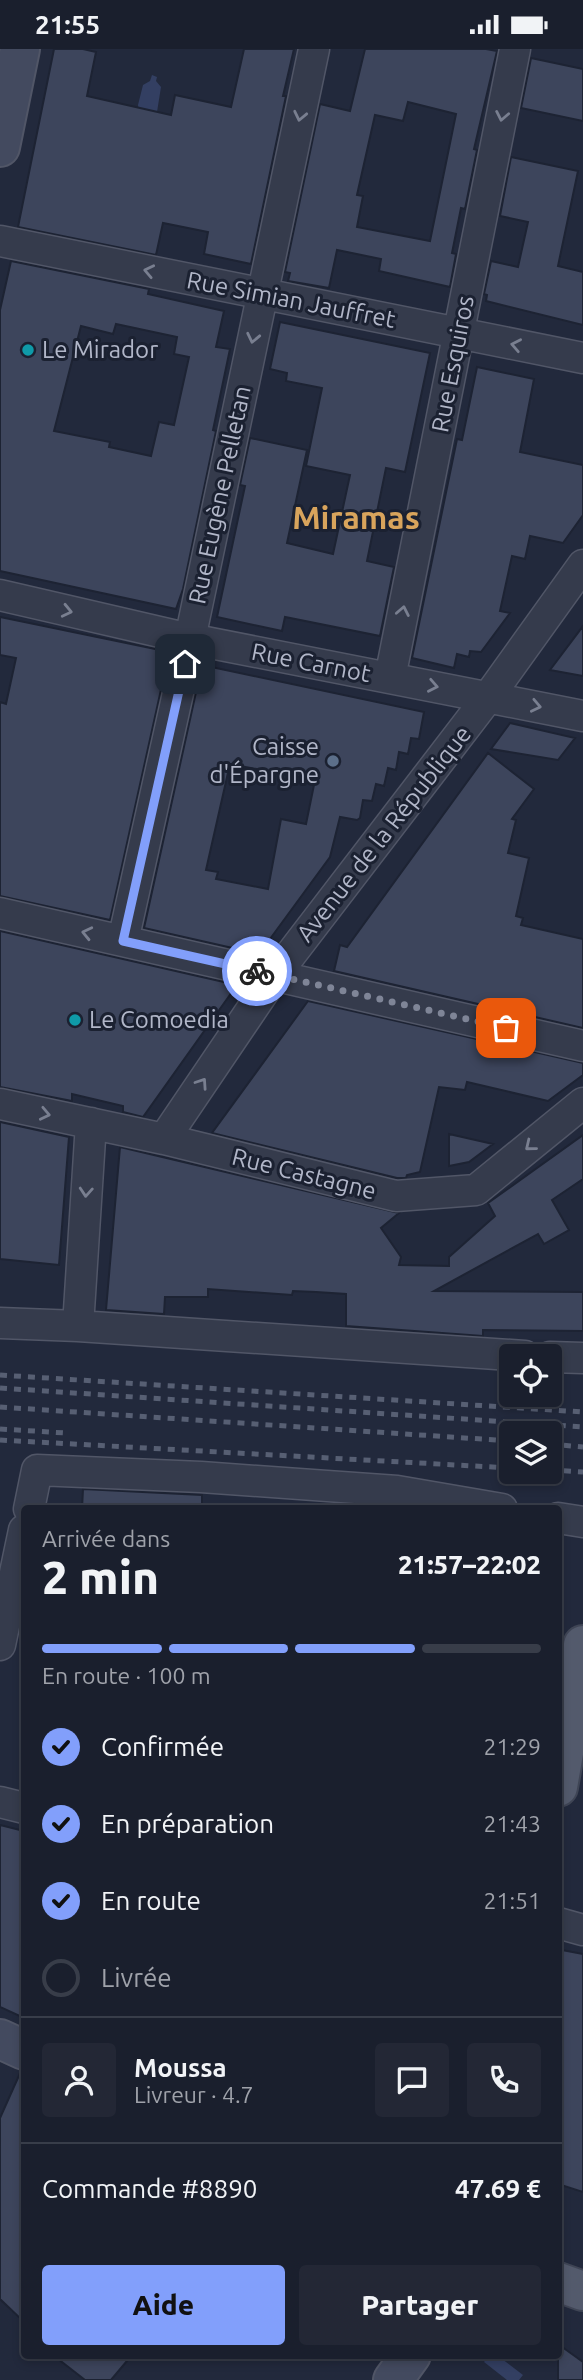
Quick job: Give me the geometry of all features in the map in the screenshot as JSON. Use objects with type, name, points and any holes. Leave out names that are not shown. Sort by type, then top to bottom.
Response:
[{"type":"main road","points":[[0,147],[20,49]]},
{"type":"main road","points":[[562,1766],[583,1645]]},
{"type":"main road","points":[[562,2283],[583,2291]]},
{"type":"main road","points":[[393,2380],[408,2359]]},
{"type":"street","name":"Rue Eugène Pelletan","points":[[123,941],[190,639],[314,49]]},
{"type":"street","name":"Rue Esquiros","points":[[390,678],[515,49]]},
{"type":"street","name":"Rue Simian Jauffret","points":[[0,241],[583,358]]},
{"type":"street","name":"Avenue de la République","points":[[164,1139],[275,975],[489,697],[583,565]]},
{"type":"street","name":"Rue Carnot","points":[[0,595],[190,639],[583,716]]},
{"type":"street","points":[[0,913],[583,1046]]},
{"type":"street","name":"Rue Castagne","points":[[0,1104],[164,1139],[396,1196],[476,1190],[583,1103]]},
{"type":"street","points":[[78,1326],[91,1123]]},
{"type":"street","points":[[0,1323],[499,1354]]},
{"type":"street","points":[[562,1357],[583,1358]]},
{"type":"street","points":[[30,1505],[37,1470],[201,1477],[397,1491],[479,1505]]},
{"type":"street","points":[[562,1519],[583,1522]]},
{"type":"street","points":[[0,1645],[21,1544]]},
{"type":"street","points":[[0,1803],[21,1807]]},
{"type":"street","points":[[562,1924],[583,1930]]},
{"type":"water","points":[[152,75],[157,77],[156,81],[161,87],[157,112],[139,112],[143,85],[150,81]]},
{"type":"water","points":[[486,2359],[502,2359],[523,2375],[519,2380],[507,2380],[484,2362]]},
{"type":"building","points":[[54,49],[96,52],[87,96],[171,115],[175,95],[231,107],[244,49],[294,49],[251,264],[204,254],[208,232],[163,223],[156,255],[18,227]]},
{"type":"building","points":[[365,49],[497,51],[474,149],[477,150],[465,209],[461,208],[452,253],[456,254],[450,287],[379,271],[381,259],[337,250],[329,288],[288,281],[290,273],[285,272],[320,104],[350,111]],"holes":[[[408,102],[456,114],[430,241],[357,227],[363,196],[357,195],[375,115],[403,121]]]},
{"type":"building","points":[[531,58],[583,69],[583,121],[521,108]]},
{"type":"building","points":[[511,157],[578,171],[558,266],[583,272],[583,325],[486,301],[487,295],[484,294],[491,261],[518,267],[528,222],[500,216]]},
{"type":"building","points":[[11,261],[149,289],[148,294],[224,311],[216,347],[230,349],[213,430],[216,431],[183,589],[176,609],[0,571],[0,310]],"holes":[[[116,324],[177,337],[174,354],[189,357],[174,425],[159,422],[151,456],[109,447],[110,442],[54,431],[81,326],[113,334]]]},
{"type":"building","points":[[280,322],[430,353],[405,472],[386,468],[367,561],[394,567],[380,636],[285,617],[282,631],[217,617],[245,486],[240,485],[250,438],[307,450],[287,543],[333,554],[350,475],[306,466],[322,388],[286,381],[287,373],[270,369]]},
{"type":"building","points":[[477,367],[534,379],[520,452],[583,465],[583,515],[563,543],[530,536],[525,559],[512,556],[500,611],[510,613],[481,652],[470,651],[469,657],[457,654],[454,668],[412,658],[457,439],[462,440]]},
{"type":"building","points":[[0,617],[165,651],[164,658],[168,658],[110,920],[0,896],[0,702],[6,704],[16,658],[0,655]]},
{"type":"building","points":[[583,626],[583,676],[550,670]]},
{"type":"building","points":[[202,665],[424,712],[419,739],[411,738],[408,754],[399,752],[396,770],[388,768],[384,786],[376,784],[372,801],[363,800],[360,818],[357,820],[340,817],[330,857],[259,954],[144,928]],"holes":[[[230,764],[315,780],[306,824],[281,819],[268,889],[216,879],[218,872],[206,870]]]},
{"type":"building","points":[[510,723],[575,738],[558,760],[491,749]]},
{"type":"building","points":[[488,753],[534,789],[512,819],[516,820],[508,853],[529,858],[516,916],[523,918],[521,925],[583,939],[583,1028],[334,971],[340,945],[347,947]]},
{"type":"building","points":[[0,931],[237,985],[143,1117],[123,1112],[123,1106],[72,1094],[72,1101],[0,1087]]},
{"type":"building","points":[[308,1001],[583,1063],[583,1075],[548,1101],[467,1082],[465,1090],[439,1087],[420,1172],[407,1175],[406,1178],[212,1133]]},
{"type":"building","points":[[0,1122],[69,1137],[59,1265],[0,1259]]},
{"type":"building","points":[[449,1134],[493,1144],[469,1162],[449,1166]]},
{"type":"building","points":[[583,1135],[583,1179],[552,1200],[569,1230],[544,1244],[538,1234],[434,1291],[583,1292],[583,1331],[483,1330],[483,1336],[346,1326],[346,1294],[316,1292],[293,1291],[292,1295],[208,1289],[208,1297],[165,1297],[164,1314],[106,1310],[120,1147],[399,1213],[381,1228],[401,1257],[399,1265],[449,1266],[449,1257],[495,1216],[488,1203]]},
{"type":"building","points":[[83,1489],[202,1495],[202,1505],[82,1505]]},
{"type":"building","points":[[0,1825],[21,1830],[21,2017],[0,2007]]},
{"type":"building","points":[[562,1950],[583,1954],[583,2192],[562,2185]]},
{"type":"building","points":[[21,2071],[21,2319],[0,2299],[0,2118]]},
{"type":"building","points":[[562,2347],[583,2362],[583,2380],[558,2380],[558,2359],[562,2359]]},
{"type":"building","points":[[58,2359],[129,2359],[111,2380],[85,2380]]},
{"type":"railway","points":[[0,1375],[583,1412]]},
{"type":"railway","points":[[0,1388],[583,1427]]},
{"type":"railway","points":[[0,1407],[499,1440]]},
{"type":"railway","points":[[0,1429],[66,1433]]},
{"type":"railway","points":[[0,1440],[499,1467]]},
{"type":"railway","points":[[562,1445],[583,1447]]},
{"type":"railway","points":[[562,1471],[583,1472]]},
{"type":"way so far","points":[[257,971],[506,1028]]},
{"type":"place","name":"Le Mirador","points":[[28,350]]},
{"type":"place","name":"Caisse d'Épargne","points":[[333,761]]},
{"type":"place","name":"Le Comoedia","points":[[75,1020]]},
{"type":"district","name":"Miramas","points":[[356,518]]},
{"type":"route","points":[[185,664],[123,941],[257,971]]}]
